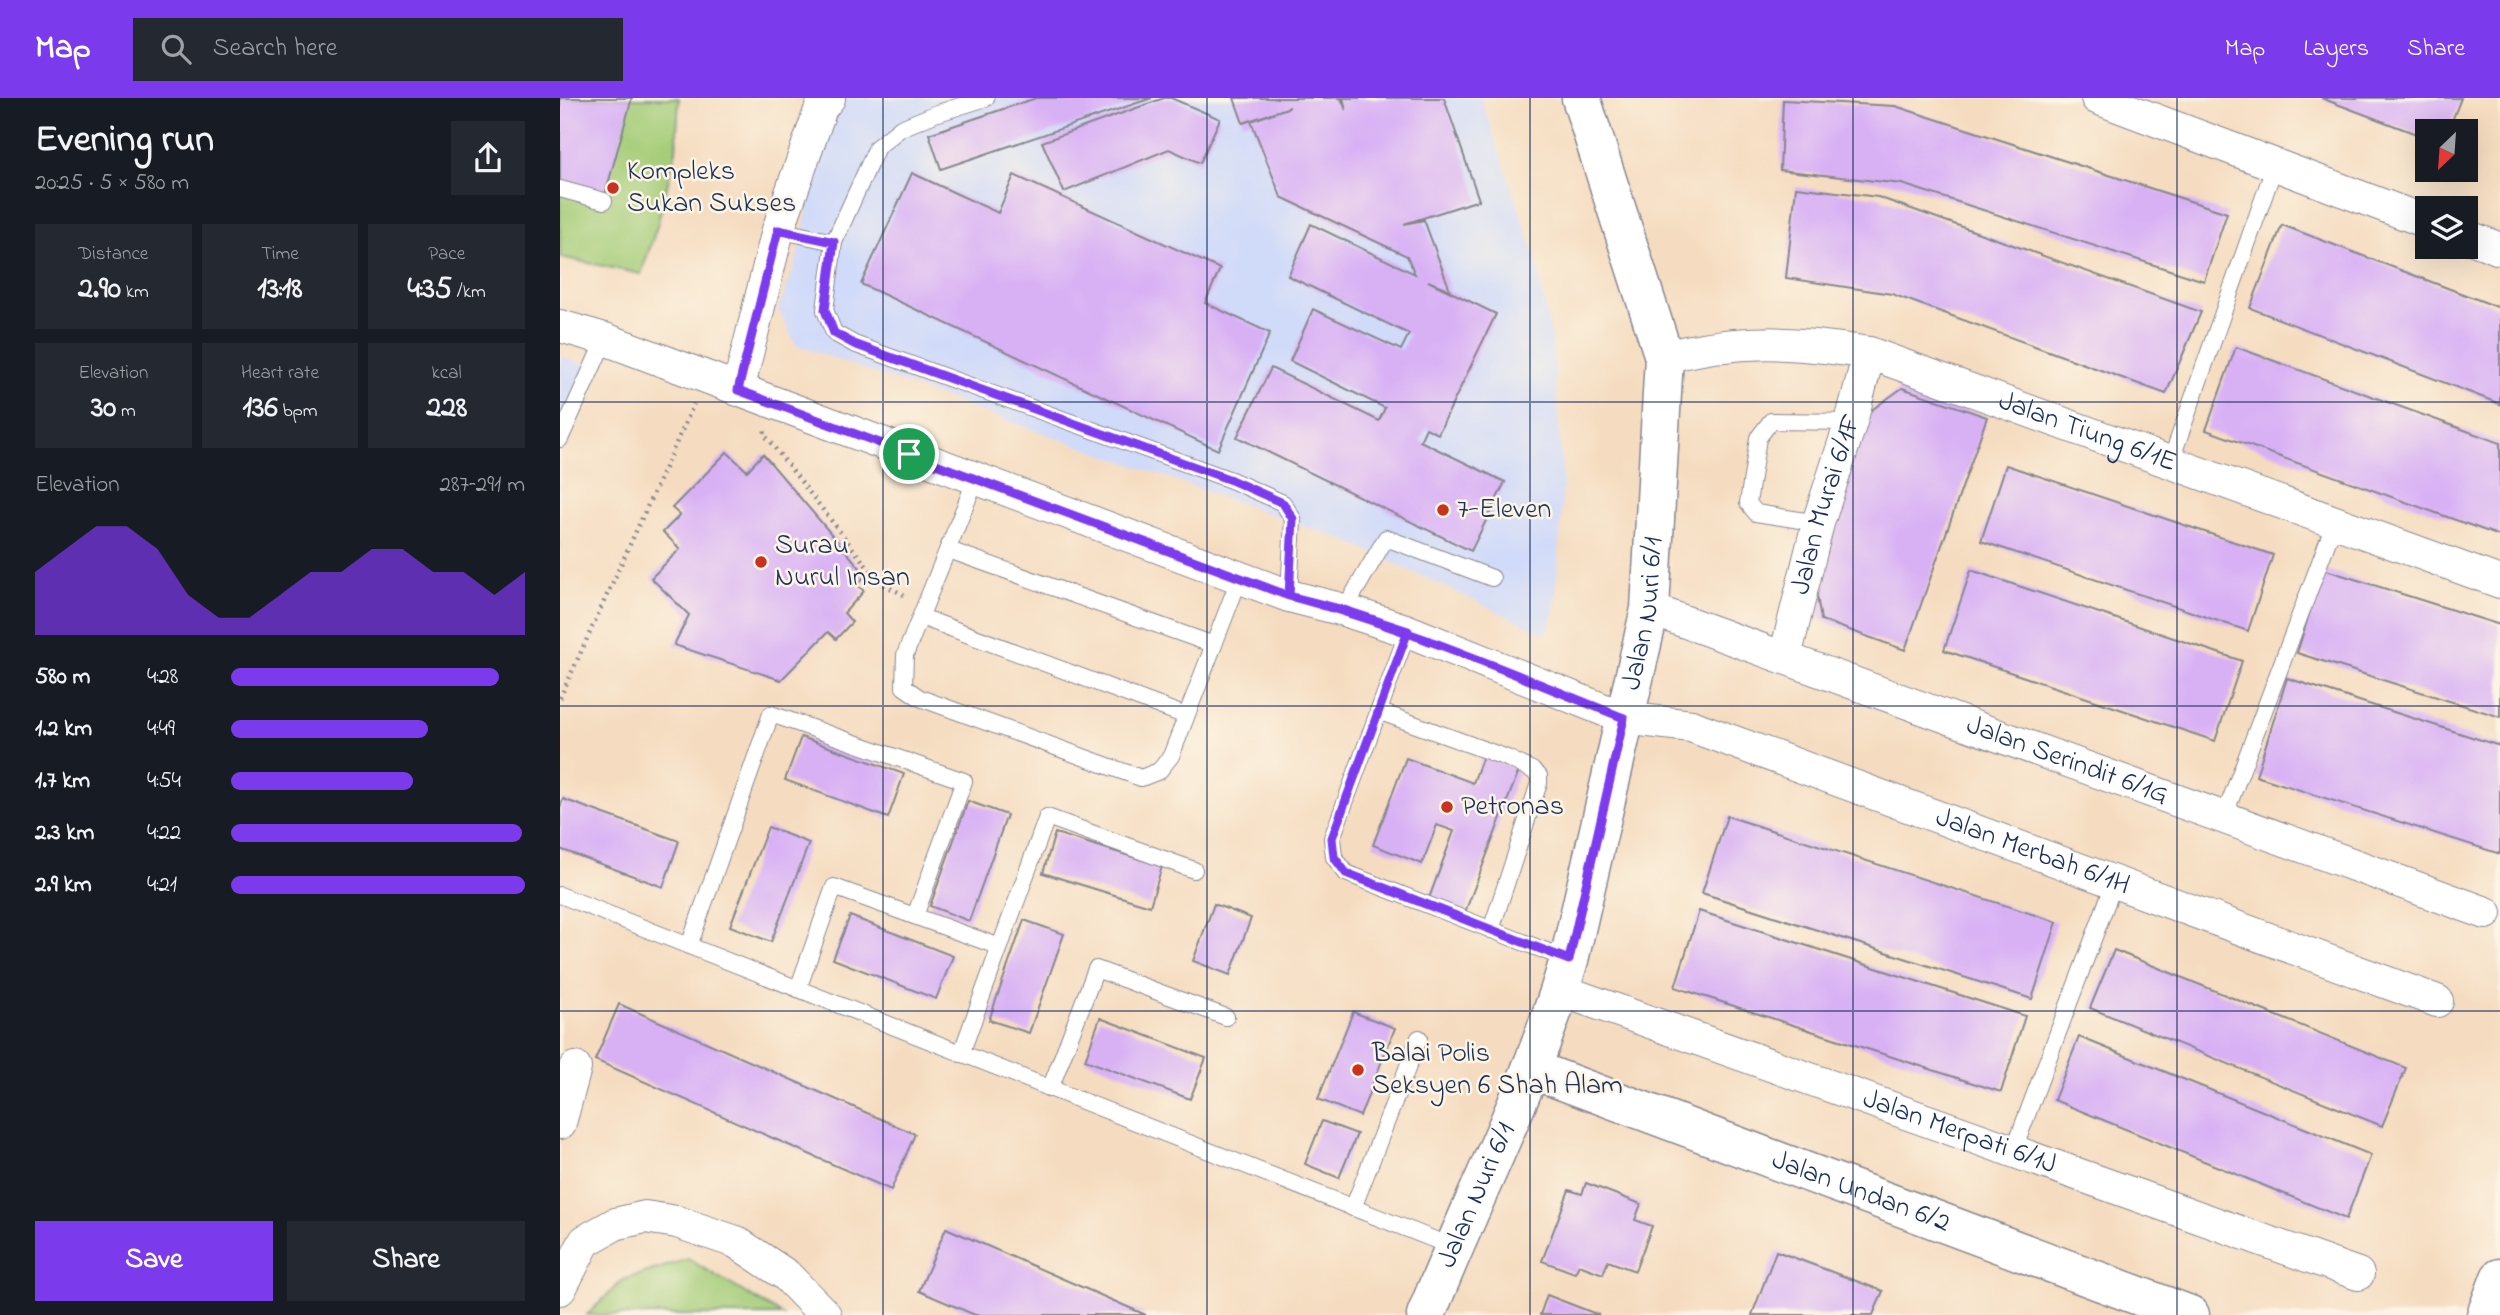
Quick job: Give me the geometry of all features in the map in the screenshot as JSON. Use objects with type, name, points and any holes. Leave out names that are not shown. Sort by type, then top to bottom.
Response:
[{"type":"street","points":[[738,390],[778,230],[821,108],[829,98]]},
{"type":"street","name":"Jalan Nuri 6/1","points":[[1426,1315],[1531,1069],[1564,975],[1650,609],[1664,357],[1581,98]]},
{"type":"street","points":[[2096,98],[2415,218]]},
{"type":"street","points":[[2478,241],[2500,249]]},
{"type":"street","name":"Jalan Merbah 6/1H","points":[[560,326],[605,339],[1289,596],[1408,631],[1624,718],[1691,726],[2437,1001]]},
{"type":"street","name":"Jalan Tiung 6/1E","points":[[1664,357],[1704,347],[1758,342],[1811,344],[1870,353],[2500,582]]},
{"type":"street","name":"Jalan Murai 6/1F","points":[[1785,657],[1818,523],[1870,353]]},
{"type":"street","name":"Jalan Serindit 6/1G","points":[[1650,609],[2486,913]]},
{"type":"street","name":"Jalan Merpati 6/1J","points":[[1564,975],[2013,1152],[2358,1274]]},
{"type":"street","points":[[560,1123],[575,1068]]},
{"type":"street","name":"Jalan Undan 6/2","points":[[1531,1069],[2190,1315]]},
{"type":"street","points":[[560,1289],[585,1241],[615,1224],[645,1217],[677,1222],[736,1242],[786,1275],[825,1315]]},
{"type":"street","points":[[2486,1315],[2500,1278]]},
{"type":"lane","points":[[986,98],[901,128],[877,147],[834,242],[825,310],[834,333],[854,344],[1231,480],[1283,503],[1293,519],[1289,596]]},
{"type":"lane","points":[[2170,463],[2275,165]]},
{"type":"lane","points":[[560,190],[604,201]]},
{"type":"lane","points":[[778,230],[834,242]]},
{"type":"lane","points":[[560,439],[605,339]]},
{"type":"lane","points":[[1818,523],[1756,513],[1748,503],[1758,438],[1771,421],[1851,422]]},
{"type":"lane","points":[[976,479],[905,655],[904,687],[920,698],[1141,778],[1159,771],[1171,756],[1240,577]]},
{"type":"lane","points":[[2224,817],[2335,522]]},
{"type":"lane","points":[[1344,610],[1386,538],[1492,579]]},
{"type":"lane","points":[[949,550],[1214,645]]},
{"type":"lane","points":[[923,611],[1186,716]]},
{"type":"lane","points":[[1408,631],[1332,838],[1334,857],[1346,873],[1490,930],[1564,975]]},
{"type":"lane","points":[[1378,711],[1507,758],[1532,769],[1539,776],[1539,783],[1490,930]]},
{"type":"lane","points":[[688,946],[771,713],[964,781],[915,916]]},
{"type":"lane","points":[[961,1054],[1047,817],[1194,870]]},
{"type":"lane","points":[[2013,1152],[2115,881]]},
{"type":"lane","points":[[797,989],[834,887],[1000,947]]},
{"type":"lane","points":[[560,895],[1453,1247]]},
{"type":"lane","points":[[1050,1089],[1096,969],[1226,1017]]},
{"type":"lane","points":[[1353,1208],[1419,1038]]},
{"type":"path","points":[[560,698],[706,377]]},
{"type":"path","points":[[774,404],[764,434],[879,582],[923,611]]},
{"type":"shaded area","points":[[840,98],[1481,98],[1535,256],[1553,345],[1563,487],[1555,608],[1546,634],[1346,541],[796,345],[778,309],[794,268],[817,172],[820,125]]},
{"type":"shaded area","points":[[560,357],[599,367],[560,453]]},
{"type":"green space","name":"Kompleks Sukan Sukses","points":[[560,98],[679,98],[676,150],[657,226],[641,274],[560,257]]},
{"type":"green space","points":[[688,1259],[782,1315],[587,1315],[623,1280]]},
{"type":"building","points":[[560,98],[632,98],[605,195],[560,182]]},
{"type":"building","points":[[1036,98],[1152,98],[941,169],[929,134]]},
{"type":"building","points":[[1164,98],[1171,98],[1220,119],[1200,163],[1169,149],[1064,192],[1042,142]]},
{"type":"building","points":[[1234,98],[1341,98],[1346,110],[1343,98],[1444,98],[1479,200],[1404,224],[1424,220],[1450,290],[1428,281],[1496,314],[1438,434],[1426,428],[1420,441],[1505,482],[1471,551],[1237,437],[1271,368],[1379,421],[1385,408],[1290,361],[1313,309],[1401,350],[1409,334],[1288,276],[1311,224],[1415,274],[1407,256],[1281,197],[1251,121],[1290,107],[1243,123]]},
{"type":"building","points":[[2321,98],[2461,98],[2453,119],[2415,119],[2415,133]]},
{"type":"building","points":[[1783,100],[1895,106],[2227,213],[2204,281],[1902,184],[1780,170]]},
{"type":"building","points":[[912,173],[998,213],[1014,175],[1220,269],[1205,303],[1270,333],[1218,450],[861,284]]},
{"type":"building","points":[[1796,187],[1878,197],[2201,312],[2166,394],[1892,294],[1786,278]]},
{"type":"building","points":[[2282,225],[2500,308],[2500,404],[2250,308]]},
{"type":"building","points":[[2236,347],[2500,443],[2500,536],[2206,430]]},
{"type":"building","points":[[1902,388],[1987,417],[1905,650],[1821,620],[1815,584],[1862,417]]},
{"type":"building","name":"Surau Nurul Insan","points":[[727,452],[747,471],[763,454],[866,575],[857,585],[864,591],[844,613],[852,622],[836,639],[828,632],[781,680],[674,645],[689,615],[651,578],[680,549],[663,532],[680,515],[672,508]]},
{"type":"building","points":[[2006,465],[2273,555],[2248,631],[1981,541]]},
{"type":"building","points":[[2323,569],[2500,625],[2500,717],[2297,653]]},
{"type":"building","points":[[1971,570],[2242,661],[2215,741],[1944,650]]},
{"type":"building","points":[[2287,678],[2500,746],[2500,854],[2256,776]]},
{"type":"building","points":[[801,737],[904,774],[888,818],[785,780]]},
{"type":"building","points":[[1483,756],[1519,770],[1464,915],[1428,901],[1454,831],[1437,825],[1422,864],[1373,845],[1406,758],[1473,783]]},
{"type":"building","points":[[563,799],[679,841],[663,887],[560,849],[560,808]]},
{"type":"building","points":[[968,801],[1007,815],[969,921],[930,906]]},
{"type":"building","points":[[1727,816],[2057,922],[2032,999],[1702,893]]},
{"type":"building","points":[[768,827],[809,843],[771,942],[730,926]]},
{"type":"building","points":[[1055,833],[1162,866],[1150,906],[1043,873]]},
{"type":"building","points":[[1214,904],[1251,918],[1230,975],[1193,961]]},
{"type":"building","points":[[1699,911],[2025,1016],[2001,1092],[1675,987]]},
{"type":"building","points":[[850,916],[953,956],[936,999],[833,959]]},
{"type":"building","points":[[1024,920],[1064,934],[1029,1033],[989,1020]]},
{"type":"building","points":[[2114,950],[2406,1068],[2382,1126],[2090,1008]]},
{"type":"building","points":[[619,1004],[915,1134],[891,1190],[595,1060]]},
{"type":"building","points":[[1353,1012],[1395,1028],[1360,1116],[1318,1099]]},
{"type":"building","points":[[1100,1018],[1206,1058],[1190,1099],[1085,1060]]},
{"type":"building","points":[[2079,1037],[2371,1155],[2346,1219],[2054,1100]]},
{"type":"building","points":[[1322,1121],[1357,1134],[1339,1178],[1305,1164]]},
{"type":"building","points":[[1586,1183],[1641,1204],[1635,1220],[1652,1226],[1635,1271],[1608,1261],[1603,1274],[1579,1265],[1575,1273],[1542,1261],[1569,1190],[1582,1194]]},
{"type":"building","points":[[946,1228],[1146,1315],[975,1315],[919,1291]]},
{"type":"building","points":[[1776,1251],[1883,1291],[1873,1315],[1752,1315]]},
{"type":"building","points":[[1547,1295],[1599,1315],[1540,1315]]},
{"type":"place","name":"Kompleks Sukan Sukses","points":[[613,188]]},
{"type":"place","name":"7-Eleven","points":[[1443,510]]},
{"type":"place","name":"Surau Nurul Insan","points":[[761,562]]},
{"type":"place","name":"Petronas","points":[[1447,807]]},
{"type":"place","name":"Balai Polis Seksyen 6 Shah Alam","points":[[1358,1070]]},
{"type":"route","points":[[909,454],[738,390],[778,230],[834,242],[825,310],[834,333],[854,344],[1231,480],[1283,503],[1293,519],[1289,596],[1344,610],[1408,631],[1624,718],[1569,960],[1346,873],[1334,857],[1332,838],[1408,631],[1289,596],[909,454]]}]
